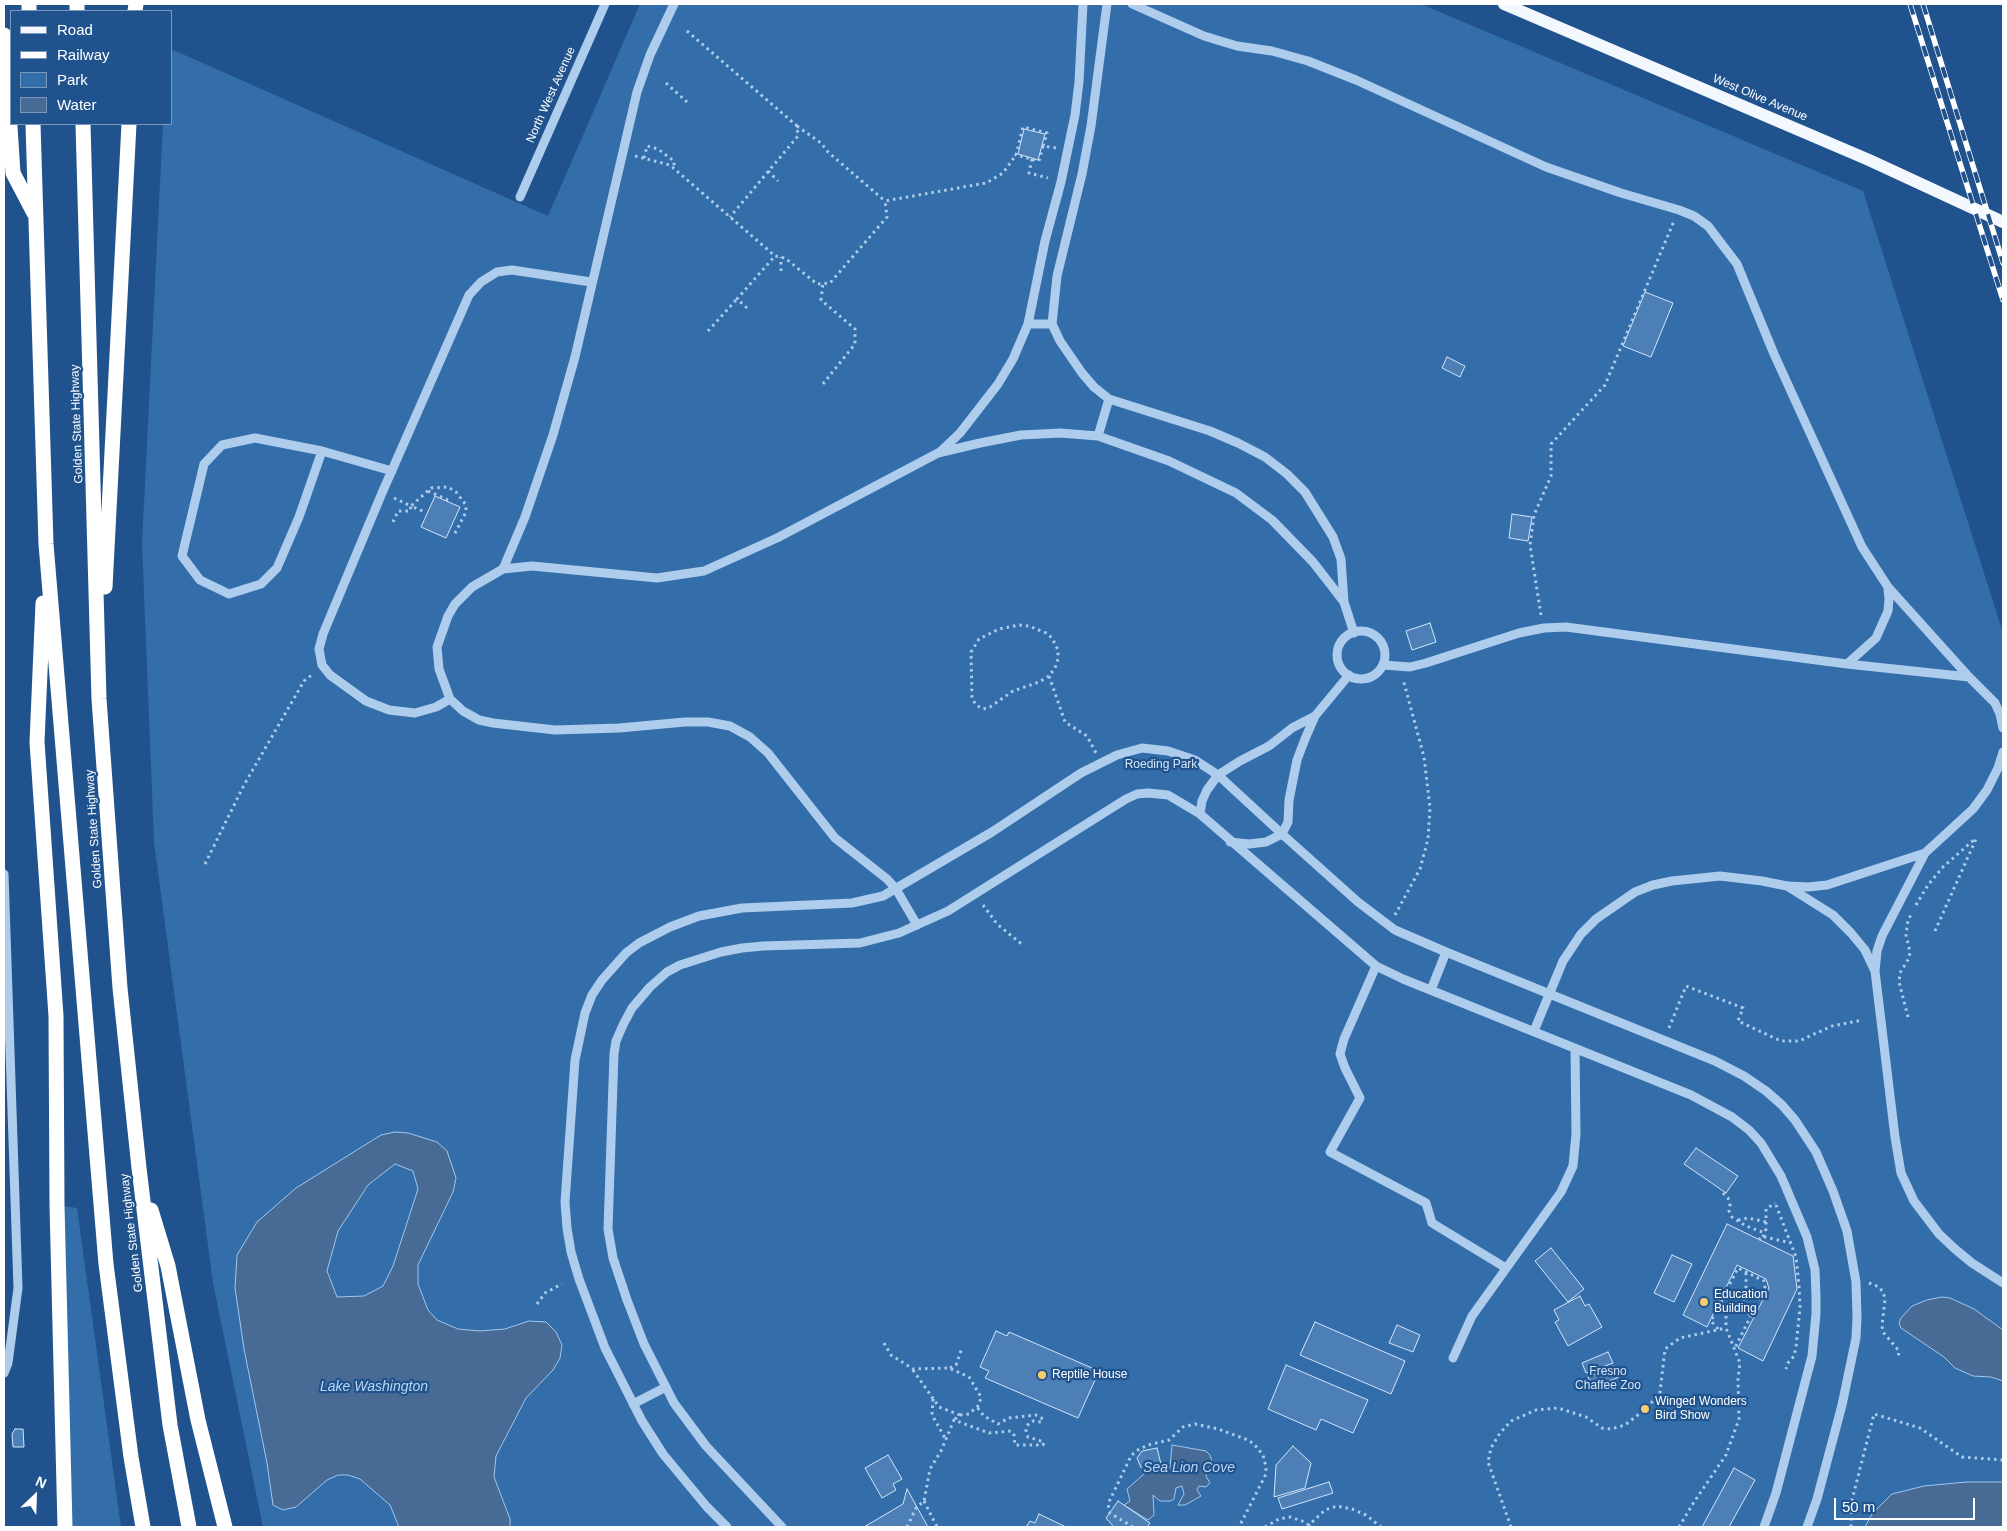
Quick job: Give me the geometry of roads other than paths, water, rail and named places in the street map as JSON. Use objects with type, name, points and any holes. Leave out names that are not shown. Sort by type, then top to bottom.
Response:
[{"type":"highway","points":[[4,35],[13,173],[36,218]]},
{"type":"highway","name":"Golden State Highway","points":[[33,125],[46,544],[106,1264],[131,1457],[143,1527]]},
{"type":"highway","name":"Golden State Highway","points":[[83,125],[99,699],[120,988],[139,1168],[170,1425],[189,1527]]},
{"type":"highway","points":[[99,699],[130,125]]},
{"type":"highway","points":[[46,544],[36,742],[56,1016],[58,1225],[65,1527]]},
{"type":"highway","points":[[139,1168],[168,1266],[198,1420],[225,1527]]},
{"type":"main road","name":"West Olive Avenue","points":[[1504,4],[1869,160],[2003,222]]},
{"type":"street","name":"North West Avenue","points":[[520,196],[604,4]]},
{"type":"street","points":[[504,569],[525,518],[553,435],[575,357],[591,282],[637,92],[646,64],[674,4]]},
{"type":"street","points":[[938,454],[960,433],[993,391],[1013,359],[1028,324],[1045,241],[1068,149],[1079,82],[1083,4]]},
{"type":"street","points":[[1107,4],[1091,126],[1082,174],[1057,276],[1052,324],[1060,341],[1082,372],[1094,387],[1109,399],[1210,431],[1238,443],[1288,474],[1305,492],[1333,537],[1341,559],[1344,602],[1354,632]]},
{"type":"street","points":[[1132,4],[1204,36],[1238,46],[1272,51],[1308,61],[1356,80],[1546,167],[1621,193],[1679,210],[1694,216],[1708,226],[1737,264],[1755,310],[1862,547],[1888,587],[1969,677],[1996,703],[2003,728]]},
{"type":"street","points":[[450,699],[436,707],[415,713],[389,710],[366,701],[345,687],[324,668],[319,649],[323,634],[382,493],[470,295],[481,282],[497,272],[512,270],[591,282]]},
{"type":"street","points":[[1028,324],[1052,324]]},
{"type":"street","points":[[1098,436],[1109,399]]},
{"type":"street","points":[[918,925],[896,889],[875,869],[835,838],[768,753],[750,737],[730,726],[708,722],[564,730],[507,726],[479,720],[470,716],[450,699],[439,669],[437,646],[443,626],[455,604],[472,587],[504,569],[532,566],[657,578],[704,571],[777,538],[938,454],[980,443],[1021,436],[1060,433],[1098,436],[1192,470],[1242,497],[1256,506],[1288,535],[1313,562],[1344,602]]},
{"type":"street","points":[[322,450],[299,517],[277,568],[261,584],[229,594],[200,580],[182,556],[204,464],[222,445],[255,438],[322,450],[392,471]]},
{"type":"street","points":[[1847,664],[1876,638],[1888,611],[1888,587]]},
{"type":"street","points":[[1383,665],[1410,667],[1426,664],[1518,633],[1544,628],[1566,627],[1847,664],[1969,677]]},
{"type":"street","points":[[1354,632],[1370,633],[1382,643],[1385,658],[1383,665],[1378,672],[1364,678],[1349,675],[1343,670],[1338,656],[1342,641],[1354,632]]},
{"type":"street","points":[[1230,842],[1248,844],[1266,842],[1282,834],[1288,822],[1289,800],[1297,760],[1315,716],[1349,675]]},
{"type":"street","points":[[1200,814],[1202,801],[1207,790],[1218,775],[1269,746],[1292,728],[1315,716]]},
{"type":"street","points":[[727,1527],[707,1507],[663,1454],[633,1404],[605,1348],[579,1279],[567,1228],[567,1158],[576,1060],[585,1013],[592,995],[613,966],[639,943],[670,927],[699,916],[742,908],[852,903],[882,896],[992,832],[1081,773],[1130,751],[1155,749],[1195,760],[1218,775],[1358,902],[1388,925],[1446,952],[1715,1061],[1744,1076],[1766,1091],[1795,1120],[1816,1152],[1833,1191],[1847,1231],[1856,1282],[1856,1331],[1852,1359],[1818,1499],[1807,1527]]},
{"type":"street","points":[[2003,752],[1998,768],[1987,790],[1973,809],[1925,853],[1882,936],[1877,951],[1875,971],[1901,1173],[1914,1201],[1939,1234],[1972,1263],[2003,1283]]},
{"type":"street","points":[[782,1527],[706,1446],[674,1403],[644,1344],[627,1300],[614,1258],[608,1229],[614,1054],[616,1041],[622,1025],[632,1008],[650,987],[667,972],[696,959],[720,952],[762,946],[860,943],[881,939],[948,911],[1126,799],[1137,794],[1148,793],[1168,795],[1200,814],[1230,842],[1376,966],[1691,1095],[1732,1117],[1749,1130],[1765,1149],[1781,1176],[1807,1237],[1815,1270],[1816,1314],[1812,1356],[1776,1494],[1764,1527]]},
{"type":"street","points":[[1534,1031],[1563,961],[1582,934],[1602,914],[1635,892],[1653,885],[1672,881],[1720,876],[1787,886],[1808,887],[1826,885],[1925,853]]},
{"type":"street","points":[[4,874],[7,1080],[18,1288],[8,1363],[4,1373]]},
{"type":"street","points":[[1787,886],[1833,915],[1866,950],[1875,971]]},
{"type":"street","points":[[1431,990],[1446,952]]},
{"type":"street","points":[[1376,966],[1344,1039],[1340,1054],[1360,1098],[1330,1152],[1426,1203],[1432,1223],[1506,1268]]},
{"type":"street","points":[[1453,1358],[1472,1316],[1561,1192],[1573,1166],[1576,1134],[1575,1048]]},
{"type":"street","points":[[633,1404],[666,1388]]},
{"type":"water","name":"Lake Washington","points":[[395,1132],[408,1133],[437,1142],[447,1151],[456,1178],[453,1192],[418,1265],[418,1284],[428,1310],[437,1320],[458,1329],[480,1331],[505,1329],[529,1321],[546,1322],[556,1332],[562,1345],[560,1358],[553,1370],[526,1398],[496,1456],[494,1477],[510,1519],[510,1527],[399,1527],[390,1505],[360,1479],[348,1475],[338,1475],[327,1480],[296,1507],[283,1510],[273,1505],[267,1463],[244,1349],[235,1288],[237,1255],[257,1222],[296,1188],[381,1135]],"holes":[[[395,1164],[413,1171],[418,1189],[393,1266],[383,1286],[364,1296],[337,1297],[327,1271],[338,1231],[368,1185]]]},
{"type":"water","points":[[1942,1297],[1950,1298],[1974,1309],[2003,1330],[2003,1381],[1991,1377],[1973,1376],[1955,1368],[1944,1357],[1901,1328],[1899,1323],[1901,1318],[1912,1306]]},
{"type":"water","name":"Sea Lion Cove","points":[[1172,1445],[1206,1451],[1210,1455],[1213,1465],[1209,1467],[1206,1476],[1210,1483],[1206,1487],[1199,1486],[1197,1490],[1201,1496],[1185,1505],[1178,1505],[1184,1494],[1182,1486],[1176,1488],[1174,1499],[1171,1501],[1160,1501],[1153,1495],[1154,1515],[1148,1520],[1124,1505],[1130,1501],[1127,1489],[1145,1473],[1170,1468]]},
{"type":"water","points":[[1967,1482],[2003,1482],[2003,1527],[1865,1527],[1872,1514],[1892,1494],[1924,1486]]},
{"type":"railway","points":[[1910,4],[2003,300]]},
{"type":"railway","points":[[1923,4],[2003,263]]},
{"type":"place","name":"Education Building","points":[[1704,1302]]},
{"type":"place","name":"Reptile House","points":[[1042,1375]]},
{"type":"place","name":"Winged Wonders Bird Show","points":[[1645,1409]]},
{"type":"park label","name":"Roeding Park","points":[[1161,765]]},
{"type":"park label","name":"Fresno Chaffee Zoo","points":[[1608,1379]]}]
